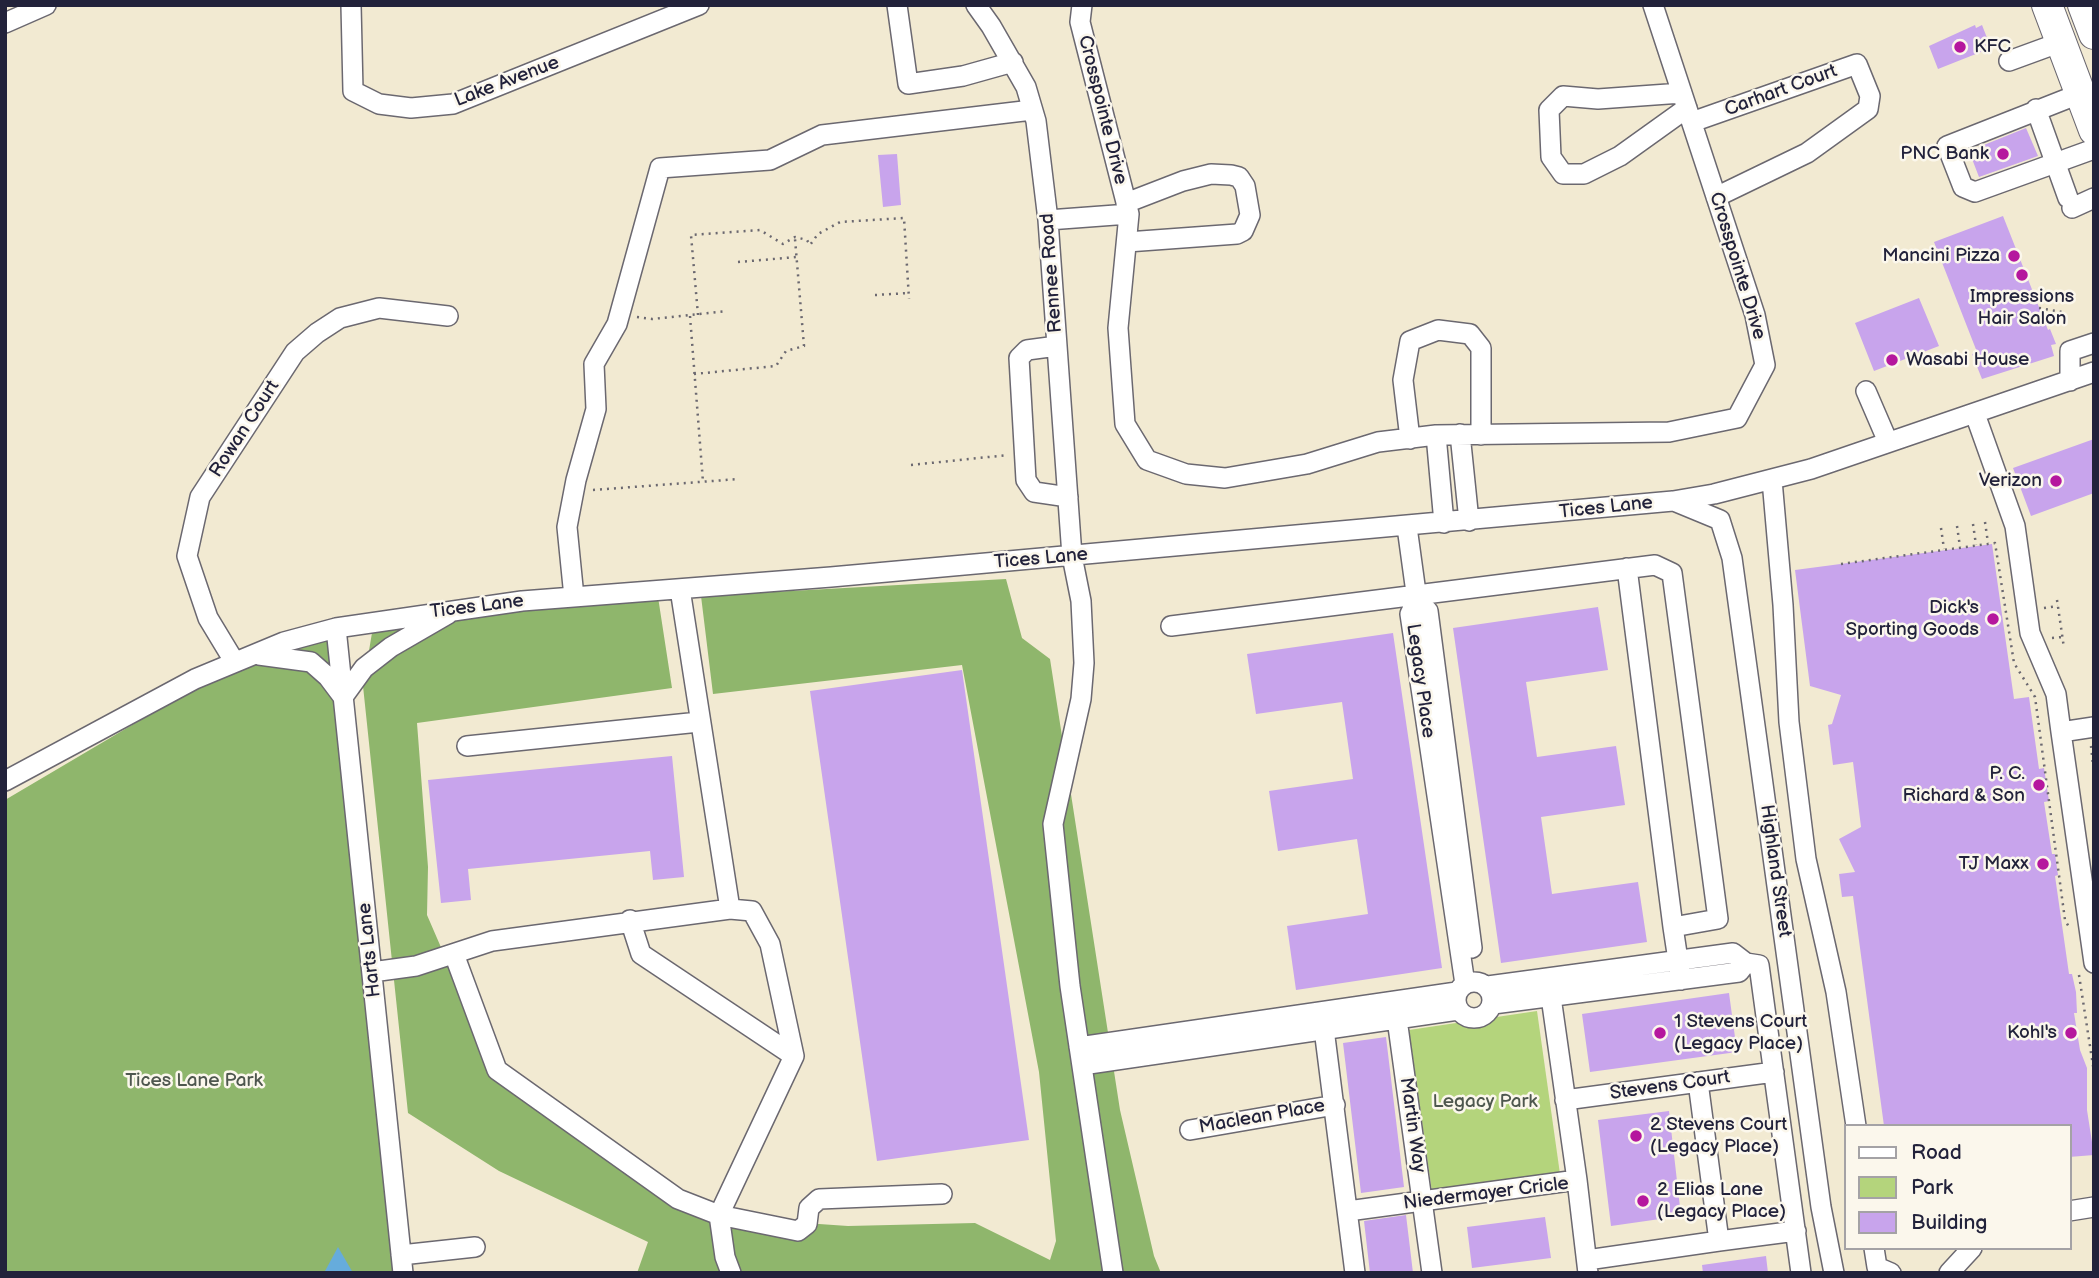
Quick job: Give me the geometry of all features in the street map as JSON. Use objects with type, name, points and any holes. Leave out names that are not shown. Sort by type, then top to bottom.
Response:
[{"type":"highway","points":[[2047,5],[2094,130]]},
{"type":"highway","points":[[2083,5],[2094,34]]},
{"type":"street","points":[[5,23],[46,5]]},
{"type":"street","name":"Lake Avenue","points":[[351,5],[354,92],[379,104],[411,108],[453,104],[699,5]]},
{"type":"street","points":[[897,5],[908,84],[963,76],[1013,62]]},
{"type":"street","name":"Rennee Road","points":[[975,5],[1013,62],[1032,110],[1048,220],[1072,556],[1081,601],[1084,663],[1081,699],[1053,824],[1080,1056],[1113,1273]]},
{"type":"street","name":"Crosspointe Drive","points":[[1082,5],[1080,22],[1128,209],[1118,328],[1125,424],[1147,460],[1186,474],[1225,478],[1307,464],[1378,442],[1436,435],[1669,432],[1737,418],[1765,365],[1755,315],[1653,5]]},
{"type":"street","points":[[2009,61],[2061,42]]},
{"type":"street","name":"Carhart Court","points":[[1687,108],[1857,64],[1870,96],[1867,109],[1807,153],[1716,197]]},
{"type":"street","points":[[2079,94],[1947,146],[1963,187],[1975,192],[2059,167],[2094,149]]},
{"type":"street","points":[[1563,96],[1687,108],[1620,156],[1584,174],[1563,174],[1550,157],[1549,110],[1563,96]]},
{"type":"street","points":[[2036,109],[2070,203],[2094,198]]},
{"type":"street","points":[[575,597],[567,527],[576,480],[596,409],[594,364],[620,315],[660,167],[770,160],[822,135],[1032,110]]},
{"type":"street","points":[[1127,242],[1237,234],[1243,231],[1250,215],[1245,186],[1239,177],[1211,174],[1183,181],[1128,209]]},
{"type":"street","name":"Crosspointe Drive","points":[[1048,220],[1128,209]]},
{"type":"street","name":"Rowan Court","points":[[243,658],[208,618],[187,556],[200,497],[295,352],[317,333],[341,318],[379,308],[448,316]]},
{"type":"street","points":[[1410,439],[1403,380],[1410,341],[1438,330],[1470,334],[1481,348],[1481,435]]},
{"type":"street","points":[[2070,381],[2070,351],[2094,343]]},
{"type":"street","points":[[1057,346],[1027,351],[1020,355],[1025,453],[1027,480],[1032,490],[1068,497]]},
{"type":"street","name":"Tices Lane","points":[[5,781],[86,736],[243,658],[336,628],[455,610],[575,597],[1407,527],[1673,501],[1772,481],[2094,372]]},
{"type":"street","points":[[1866,391],[1888,442]]},
{"type":"street","points":[[1975,414],[2015,526],[2030,632],[2056,694],[2087,969]]},
{"type":"street","points":[[1460,434],[1469,521]]},
{"type":"street","points":[[1436,435],[1444,523]]},
{"type":"street","points":[[1772,481],[1783,605],[1789,722],[1806,859],[1836,992],[1856,1124]]},
{"type":"street","name":"Highland Street","points":[[1673,501],[1720,520],[1732,558],[1821,1207],[1834,1273]]},
{"type":"street","name":"Legacy Place","points":[[1407,527],[1416,597],[1428,611],[1473,993]]},
{"type":"street","points":[[1171,626],[1416,597],[1626,568],[1656,565],[1672,573],[1718,919],[1673,927]]},
{"type":"street","points":[[1626,568],[1679,970]]},
{"type":"street","points":[[680,589],[730,909]]},
{"type":"street","points":[[243,658],[311,662],[328,677],[343,697],[364,668],[391,647],[455,610]]},
{"type":"street","name":"Harts Lane","points":[[336,628],[402,1264]]},
{"type":"street","points":[[467,746],[699,722]]},
{"type":"street","points":[[2062,732],[2092,734]]},
{"type":"street","points":[[372,972],[416,966],[492,941],[630,920],[730,909],[752,911],[770,944],[794,1056],[719,1215],[725,1257],[731,1273]]},
{"type":"street","points":[[630,920],[641,954],[794,1056]]},
{"type":"street","points":[[454,954],[498,1070],[678,1199],[719,1215],[799,1231],[807,1224],[809,1208],[819,1199],[942,1194]]},
{"type":"street","points":[[1080,1056],[1298,1024],[1473,993],[1679,970],[1739,972],[1746,963],[1759,965],[1801,1273]]},
{"type":"street","points":[[1298,1024],[1324,1029],[1396,1019],[1473,993],[1551,997],[1679,970]]},
{"type":"street","points":[[1551,997],[1577,1180]]},
{"type":"street","name":"Martin Way","points":[[1396,1019],[1432,1273]]},
{"type":"street","points":[[1324,1029],[1355,1273]]},
{"type":"street","name":"Stevens Court","points":[[1566,1100],[1774,1072]]},
{"type":"street","points":[[1698,1082],[1719,1241]]},
{"type":"street","name":"Maclean Place","points":[[1190,1130],[1335,1104]]},
{"type":"street","name":"Niedermayer Cricle","points":[[1348,1211],[1577,1180],[1588,1267]]},
{"type":"street","points":[[2071,1211],[2094,1207]]},
{"type":"street","points":[[1588,1267],[1719,1241],[1796,1231]]},
{"type":"street","points":[[402,1264],[474,1247]]},
{"type":"street","points":[[1874,1250],[1877,1267],[1891,1273]]},
{"type":"street","points":[[1949,1273],[1970,1250]]},
{"type":"path","points":[[698,315],[691,235],[760,230],[783,244],[795,237],[807,240],[810,245],[818,233],[840,222],[904,218],[909,299]]},
{"type":"path","points":[[694,374],[776,366],[786,351],[804,346],[795,237]]},
{"type":"path","points":[[738,262],[797,257]]},
{"type":"path","points":[[875,295],[909,293]]},
{"type":"path","points":[[2039,308],[2062,312]]},
{"type":"path","points":[[620,315],[652,319],[727,312]]},
{"type":"path","points":[[690,316],[702,482]]},
{"type":"path","points":[[911,465],[1025,453]]},
{"type":"path","points":[[576,480],[586,488],[600,492],[739,479]]},
{"type":"path","points":[[1985,522],[1988,544]]},
{"type":"path","points":[[1973,524],[1976,545]]},
{"type":"path","points":[[1957,526],[1960,548]]},
{"type":"path","points":[[1941,528],[1944,550]]},
{"type":"path","points":[[1841,564],[1995,543],[2014,663],[2035,696],[2065,920],[2073,934]]},
{"type":"path","points":[[2057,600],[2064,648]]},
{"type":"path","points":[[2043,618],[2044,608],[2058,606]]},
{"type":"path","points":[[2092,734],[2093,765]]},
{"type":"path","points":[[2087,969],[2094,1072]]},
{"type":"green space","points":[[1006,579],[1022,638],[1050,659],[1120,1110],[1154,1256],[1161,1273],[637,1273],[648,1242],[499,1171],[408,1113],[363,686],[373,627],[658,597],[672,688],[417,723],[428,867],[427,915],[498,1079],[680,1203],[790,1222],[848,1226],[975,1223],[1050,1260],[1056,1241],[1039,1072],[962,665],[713,694],[701,596]]},
{"type":"green space","name":"Tices Lane Park","points":[[336,628],[403,1273],[5,1273],[5,800],[215,676]]},
{"type":"green space","name":"Legacy Park","points":[[1537,1011],[1560,1174],[1432,1192],[1409,1030]]},
{"type":"water","points":[[338,1247],[353,1273],[324,1273]]},
{"type":"building","name":"KFC","points":[[1975,25],[1976,28],[1982,25],[1991,48],[1938,69],[1929,46]]},
{"type":"building","name":"PNC Bank","points":[[2026,128],[2038,156],[1979,177],[1969,151]]},
{"type":"building","points":[[897,154],[901,205],[883,207],[878,155]]},
{"type":"building","points":[[2003,216],[2056,344],[2051,345],[2054,356],[1982,379],[1972,354],[1977,352],[1934,242]]},
{"type":"building","points":[[1919,298],[1939,346],[1874,371],[1855,323]]},
{"type":"building","name":"Verizon","points":[[2094,439],[2094,493],[2031,516],[2013,468]]},
{"type":"building","points":[[1992,544],[2014,699],[2029,697],[2039,769],[2044,768],[2049,801],[2044,802],[2052,854],[2055,854],[2058,875],[2055,876],[2069,974],[2072,974],[2076,992],[2077,1013],[2074,1013],[2080,1050],[2087,1068],[2087,1110],[2094,1155],[2071,1157],[2071,1124],[1884,1124],[1853,896],[1842,897],[1839,874],[1855,872],[1839,839],[1861,827],[1853,762],[1833,765],[1828,725],[1832,724],[1841,695],[1810,686],[1795,570]]},
{"type":"building","points":[[1598,607],[1608,670],[1526,682],[1537,757],[1616,746],[1625,805],[1541,817],[1552,894],[1638,882],[1647,942],[1501,963],[1453,628]]},
{"type":"building","points":[[1393,633],[1442,968],[1296,990],[1287,926],[1368,914],[1357,839],[1278,851],[1269,791],[1353,779],[1342,702],[1256,714],[1247,654]]},
{"type":"building","points":[[962,670],[1029,1140],[877,1161],[810,691]]},
{"type":"building","points":[[672,756],[684,877],[653,880],[650,851],[468,869],[471,900],[441,903],[428,780]]},
{"type":"building","name":"1 Stevens Court (Legacy Place)","points":[[1729,993],[1737,1052],[1590,1072],[1582,1014]]},
{"type":"building","points":[[1386,1037],[1404,1187],[1361,1193],[1343,1043]]},
{"type":"building","points":[[1669,1111],[1681,1216],[1611,1226],[1598,1120]]},
{"type":"building","points":[[1406,1215],[1413,1273],[1370,1273],[1364,1221]]},
{"type":"building","points":[[1545,1217],[1551,1258],[1472,1268],[1467,1227]]},
{"type":"building","points":[[1766,1256],[1768,1273],[1703,1273],[1702,1265]]},
{"type":"place","name":"KFC","points":[[1960,47]]},
{"type":"place","name":"PNC Bank","points":[[2003,154]]},
{"type":"place","name":"Mancini Pizza","points":[[2014,256]]},
{"type":"place","name":"Impressions Hair Salon","points":[[2022,275]]},
{"type":"place","name":"Wasabi House","points":[[1892,360]]},
{"type":"place","name":"Verizon","points":[[2056,481]]},
{"type":"place","name":"Dick's Sporting Goods","points":[[1993,619]]},
{"type":"place","name":"P. C. Richard & Son","points":[[2039,785]]},
{"type":"place","name":"TJ Maxx","points":[[2043,864]]},
{"type":"place","name":"1 Stevens Court (Legacy Place)","points":[[1660,1033]]},
{"type":"place","name":"Kohl's","points":[[2071,1033]]},
{"type":"place","name":"2 Stevens Court (Legacy Place)","points":[[1636,1136]]},
{"type":"place","name":"2 Elias Lane (Legacy Place)","points":[[1643,1201]]}]
